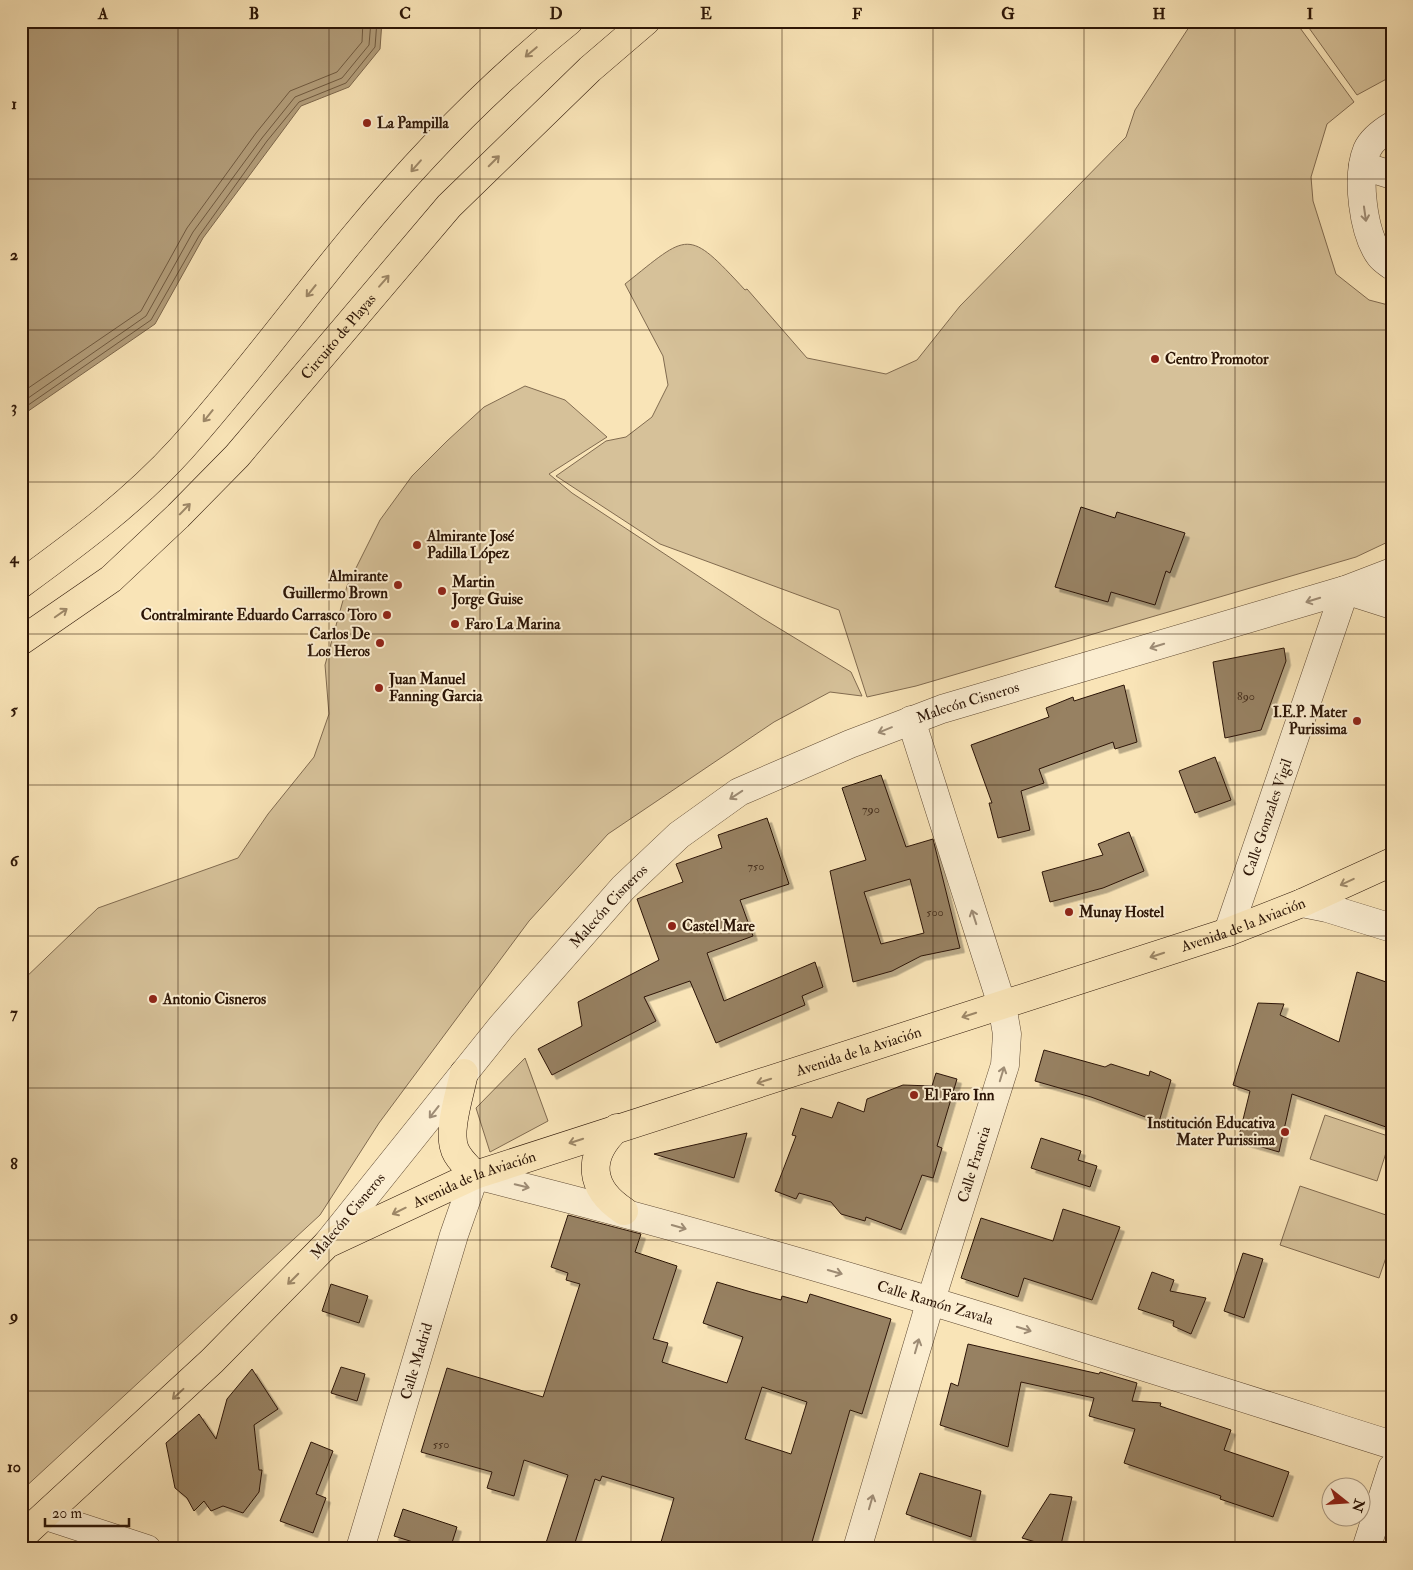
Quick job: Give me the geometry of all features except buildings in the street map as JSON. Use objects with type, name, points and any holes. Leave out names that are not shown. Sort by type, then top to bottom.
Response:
[{"type":"main road","points":[[21,584],[97,529],[180,450],[355,236],[420,161],[526,56],[569,21]]},
{"type":"main road","name":"Circuito de Playas","points":[[21,641],[111,579],[178,516],[237,456],[449,206],[590,69],[646,21]]},
{"type":"main road","name":"Avenida de la Aviación","points":[[327,1244],[475,1175],[1228,932],[1302,903],[1392,862]]},
{"type":"main road","points":[[464,1073],[454,1126],[453,1142],[459,1156],[475,1175]]},
{"type":"main road","points":[[617,1128],[600,1148],[596,1175],[601,1192],[624,1211]]},
{"type":"main road","name":"Malecón Cisneros","points":[[21,1537],[212,1361],[327,1244]]},
{"type":"street","points":[[1392,126],[1379,134],[1368,149],[1363,166],[1361,187],[1366,222],[1380,256],[1392,266]]},
{"type":"street","points":[[1363,166],[1392,175]]},
{"type":"street","name":"Malecón Cisneros","points":[[327,1244],[500,1027],[623,888],[679,835],[739,792],[911,720],[1345,590],[1392,572]]},
{"type":"street","points":[[1345,590],[1392,605]]},
{"type":"street","name":"Calle Gonzales Vigil","points":[[1228,932],[1345,590]]},
{"type":"street","name":"Calle Francia","points":[[857,1549],[931,1300],[1005,1065],[1006,1034],[1002,1005],[911,720]]},
{"type":"street","points":[[1302,903],[1328,908],[1392,928]]},
{"type":"street","name":"Calle Ramón Zavala","points":[[475,1175],[624,1211],[931,1300],[1392,1445]]},
{"type":"street","name":"Calle Madrid","points":[[360,1549],[475,1175]]},
{"type":"street","points":[[1366,1549],[1392,1468]]},
{"type":"street","points":[[46,1516],[147,1549]]},
{"type":"shaded area","name":"Centro Promotor","points":[[1193,21],[1295,21],[1354,102],[1327,124],[1311,177],[1313,201],[1336,274],[1369,300],[1392,306],[1392,540],[1356,557],[916,686],[867,697],[839,610],[660,544],[556,476],[606,441],[626,437],[652,417],[668,385],[663,356],[625,284],[663,255],[676,247],[687,244],[698,247],[711,255],[745,290],[747,289],[807,358],[886,374],[917,360],[960,306],[1126,137],[1135,110]]},
{"type":"shaded area","points":[[1304,21],[1392,21],[1392,76],[1357,95]]},
{"type":"shaded area","points":[[525,386],[565,400],[607,437],[549,474],[572,493],[762,618],[851,672],[862,696],[830,692],[774,722],[608,834],[529,921],[379,1123],[320,1215],[21,1491],[21,982],[98,908],[238,858],[268,814],[314,757],[329,714],[325,665],[347,586],[380,520],[412,476],[447,441],[484,407]]},
{"type":"shaded area","points":[[525,1058],[548,1121],[490,1152],[476,1108]]},
{"type":"shaded area","points":[[1325,1115],[1391,1137],[1377,1181],[1310,1159]]},
{"type":"shaded area","points":[[1300,1186],[1392,1217],[1392,1240],[1379,1278],[1280,1245]]},
{"type":"water","points":[[21,21],[382,21],[380,49],[349,87],[301,106],[203,238],[155,324],[21,416]]},
{"type":"place","name":"La Pampilla","points":[[367,123]]},
{"type":"place","name":"Centro Promotor","points":[[1155,359]]},
{"type":"place","name":"Almirante José Padilla López","points":[[417,545]]},
{"type":"place","name":"Almirante Guillermo Brown","points":[[398,585]]},
{"type":"place","name":"Martin Jorge Guise","points":[[442,591]]},
{"type":"place","name":"Contralmirante Eduardo Carrasco Toro","points":[[387,615]]},
{"type":"place","name":"Faro La Marina","points":[[455,624]]},
{"type":"place","name":"Carlos De Los Heros","points":[[380,643]]},
{"type":"place","name":"Juan Manuel Fanning Garcia","points":[[379,688]]},
{"type":"place","name":"I.E.P. Mater Purissima","points":[[1357,721]]},
{"type":"place","name":"Munay Hostel","points":[[1069,912]]},
{"type":"place","name":"Castel Mare","points":[[672,926]]},
{"type":"place","name":"Antonio Cisneros","points":[[153,999]]},
{"type":"place","name":"El Faro Inn","points":[[914,1095]]},
{"type":"place","name":"Institución Educativa Mater Purissima","points":[[1285,1132]]}]
